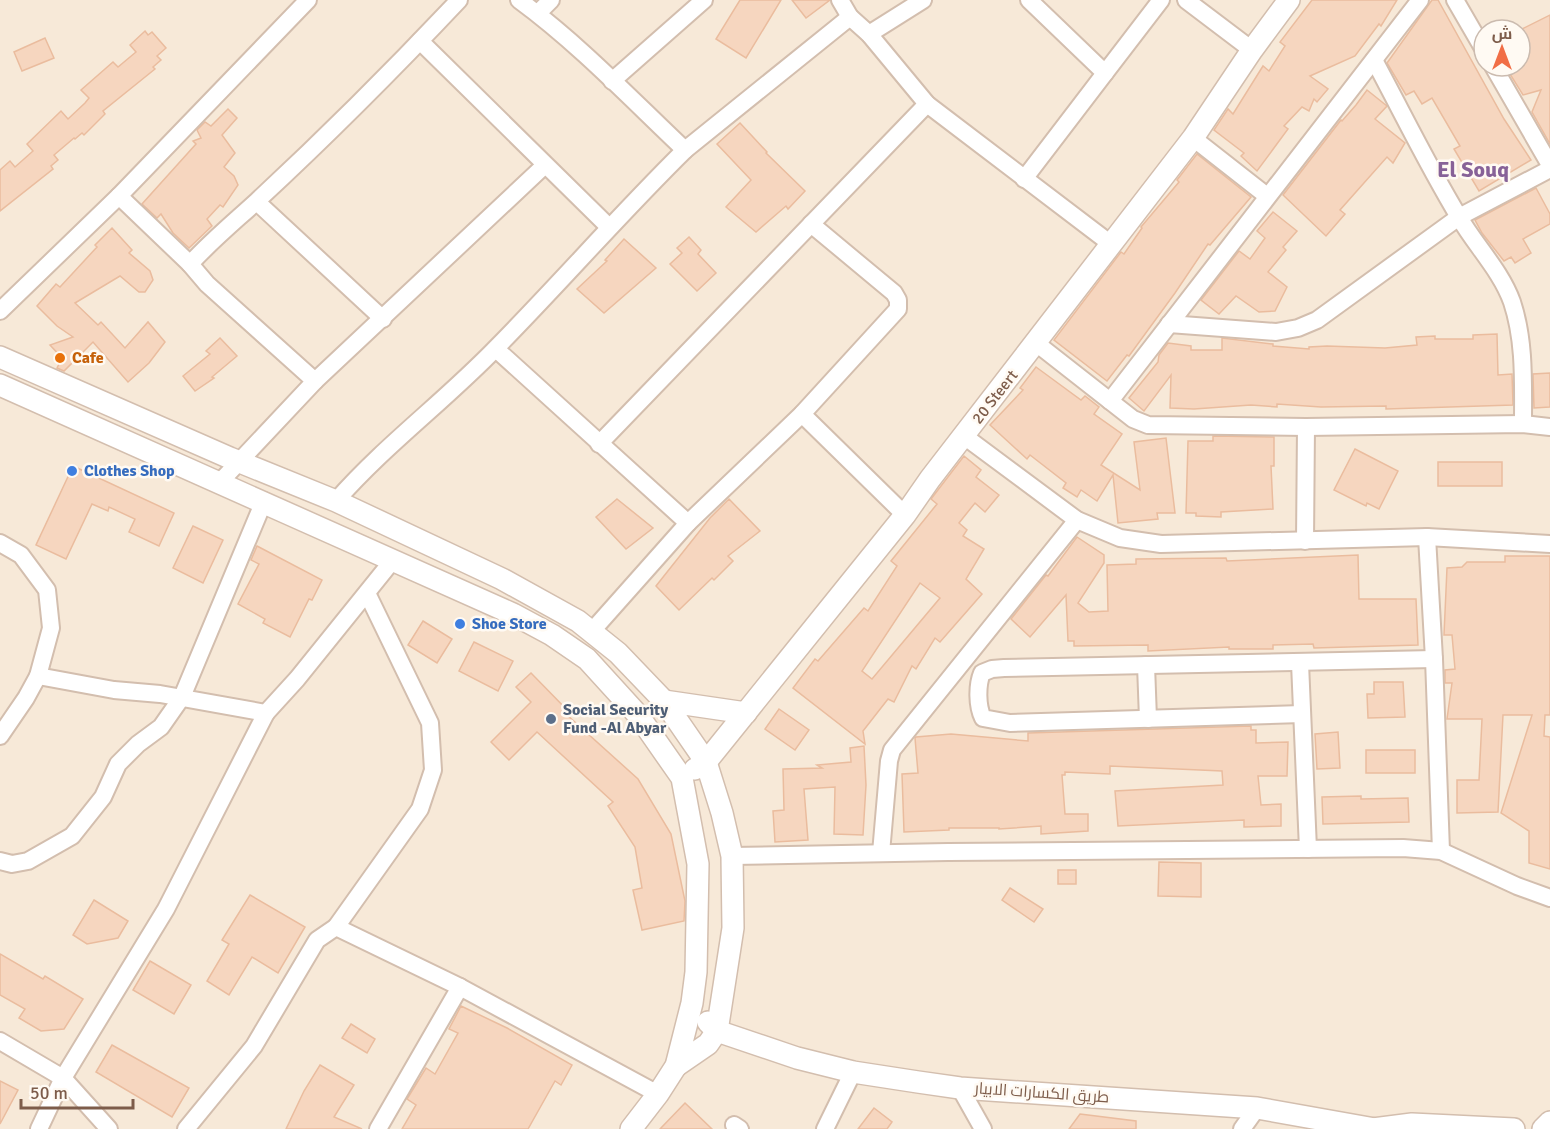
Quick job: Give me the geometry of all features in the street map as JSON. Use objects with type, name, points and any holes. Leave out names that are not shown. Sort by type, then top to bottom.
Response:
[{"type":"street","points":[[0,311],[119,196],[308,0]]},
{"type":"street","points":[[190,264],[211,242],[257,202],[459,0]]},
{"type":"street","points":[[519,0],[538,13],[685,150]]},
{"type":"street","points":[[538,13],[551,0]]},
{"type":"street","points":[[612,81],[704,0]]},
{"type":"street","points":[[840,0],[850,17],[869,33],[927,105],[1111,244]]},
{"type":"street","points":[[869,33],[923,0]]},
{"type":"street","points":[[1029,0],[1105,73]]},
{"type":"street","points":[[1024,179],[1161,0]]},
{"type":"street","points":[[1186,0],[1252,50]]},
{"type":"street","name":"20 Steert","points":[[682,778],[706,762],[905,515],[930,478],[1193,138],[1252,50],[1289,0]]},
{"type":"street","points":[[1110,401],[1420,0]]},
{"type":"street","points":[[1455,0],[1472,29]]},
{"type":"street","points":[[336,501],[363,471],[496,349],[609,227],[685,150],[850,17]]},
{"type":"street","points":[[420,41],[609,227]]},
{"type":"street","points":[[1374,60],[1459,217],[1503,284],[1511,301],[1518,325],[1524,369],[1523,424]]},
{"type":"street","points":[[1169,324],[1276,332],[1298,328],[1317,320],[1459,217],[1550,167],[1500,78]]},
{"type":"street","points":[[599,444],[927,105]]},
{"type":"street","points":[[1193,138],[1267,196]]},
{"type":"street","points":[[220,482],[315,381],[545,165]]},
{"type":"street","points":[[119,196],[190,264],[207,284],[315,381]]},
{"type":"street","points":[[257,202],[383,319]]},
{"type":"street","points":[[592,631],[688,524],[802,414],[898,309],[898,300],[894,293],[811,224]]},
{"type":"street","points":[[1036,343],[1133,419],[1148,425],[1306,427],[1523,424],[1550,427]]},
{"type":"street","points":[[496,349],[688,524]]},
{"type":"street","points":[[0,357],[239,462],[336,501],[502,579],[592,631],[618,653],[664,701],[706,762],[722,813],[732,856],[733,928],[717,1030],[708,1044],[676,1066]]},
{"type":"street","points":[[0,385],[513,614],[552,635],[587,659],[638,715],[682,778],[698,864],[696,972],[692,1003],[676,1066],[631,1129]]},
{"type":"street","points":[[802,414],[905,515]]},
{"type":"street","points":[[1305,541],[1306,427]]},
{"type":"street","points":[[964,436],[1077,520],[1120,538],[1161,544],[1427,537],[1550,544]]},
{"type":"street","points":[[0,861],[12,864],[28,861],[72,836],[103,797],[118,764],[138,744],[161,727],[182,698],[264,501]]},
{"type":"street","points":[[881,853],[889,761],[892,750],[1077,520]]},
{"type":"street","points":[[1427,537],[1434,659],[1440,851]]},
{"type":"street","points":[[0,543],[21,555],[46,590],[51,628],[38,676],[0,736]]},
{"type":"street","points":[[39,1129],[63,1078],[166,909],[266,713],[297,679],[393,560]]},
{"type":"street","points":[[186,1129],[254,1046],[317,940],[336,927],[420,809],[433,770],[430,723],[367,593]]},
{"type":"street","points":[[1302,714],[1010,723],[983,718],[980,711],[979,680],[982,673],[992,669],[1434,659]]},
{"type":"street","points":[[1300,663],[1308,849]]},
{"type":"street","points":[[1146,665],[1148,718]]},
{"type":"street","points":[[38,676],[266,713]]},
{"type":"street","points":[[664,701],[746,713]]},
{"type":"street","points":[[732,856],[1403,848],[1440,851],[1517,886],[1550,898]]},
{"type":"street","points":[[336,927],[460,987],[658,1094]]},
{"type":"street","points":[[378,1129],[460,987]]},
{"type":"street","points":[[692,1003],[717,1030]]},
{"type":"street","name":"طريق الكسارات الابيار","points":[[717,1030],[797,1058],[853,1072],[960,1088],[1257,1108],[1374,1129],[1412,1124],[1514,1129]]},
{"type":"street","points":[[0,1041],[63,1078],[109,1129]]},
{"type":"street","points":[[825,1129],[853,1072]]},
{"type":"street","points":[[960,1088],[983,1129]]},
{"type":"street","points":[[1242,1129],[1257,1108]]},
{"type":"street","points":[[1543,1129],[1550,1122]]},
{"type":"shaded area","points":[[0,0],[1550,0],[1550,1129],[0,1129]]},
{"type":"building","points":[[740,0],[781,0],[746,58],[716,39]]},
{"type":"building","points":[[792,0],[830,0],[806,18]]},
{"type":"building","points":[[1312,0],[1397,0],[1381,26],[1379,24],[1355,56],[1310,76],[1328,89],[1317,102],[1314,99],[1309,111],[1302,107],[1284,126],[1288,129],[1257,171],[1241,156],[1244,153],[1214,130],[1228,109],[1233,114],[1263,66],[1269,71],[1285,46],[1280,42]]},
{"type":"building","points":[[1432,0],[1438,0],[1472,61],[1472,78],[1481,78],[1504,119],[1531,160],[1479,191],[1454,149],[1460,146],[1432,98],[1422,104],[1414,91],[1406,95],[1387,63]]},
{"type":"building","points":[[1550,15],[1550,144],[1532,112],[1541,90],[1523,95],[1512,78],[1532,78],[1532,24]]},
{"type":"building","points":[[145,31],[148,35],[152,32],[166,48],[157,56],[161,60],[153,67],[155,69],[103,111],[105,114],[84,135],[82,133],[74,138],[54,155],[58,160],[51,166],[53,169],[0,211],[0,170],[10,161],[15,167],[33,151],[27,144],[61,111],[68,119],[85,103],[89,98],[81,90],[113,62],[118,67],[136,52],[130,45]]},
{"type":"building","points":[[45,38],[54,58],[22,71],[14,52]]},
{"type":"building","points":[[1367,90],[1387,106],[1375,119],[1405,143],[1393,163],[1387,157],[1340,210],[1345,214],[1326,236],[1283,195]]},
{"type":"building","points":[[228,109],[237,118],[222,135],[235,153],[224,167],[234,176],[238,185],[223,207],[220,205],[207,219],[212,226],[189,248],[173,233],[161,214],[157,218],[142,204],[196,144],[193,141],[201,138],[197,130],[205,122],[211,126]]},
{"type":"building","points":[[740,123],[766,153],[805,191],[788,209],[786,206],[756,232],[726,207],[751,180],[717,144]]},
{"type":"building","points":[[1197,154],[1251,197],[1210,245],[1208,244],[1129,356],[1127,355],[1107,381],[1054,340],[1121,252],[1124,254],[1141,227],[1179,182],[1177,180]]},
{"type":"building","points":[[1536,188],[1550,214],[1550,224],[1523,239],[1531,253],[1515,263],[1511,257],[1504,261],[1475,220]]},
{"type":"building","points":[[1273,212],[1297,231],[1283,247],[1286,250],[1268,272],[1287,287],[1275,311],[1259,312],[1236,296],[1219,314],[1201,300],[1239,251],[1250,259],[1265,238],[1257,231]]},
{"type":"building","points":[[112,228],[132,250],[129,253],[150,271],[153,280],[145,292],[139,292],[120,276],[75,303],[98,325],[101,322],[125,348],[148,322],[165,342],[149,363],[128,382],[93,342],[64,371],[57,368],[62,358],[50,345],[73,337],[57,326],[37,306],[56,284],[60,287]]},
{"type":"building","points":[[689,237],[701,250],[698,254],[716,273],[697,291],[670,264],[682,253],[677,248]]},
{"type":"building","points":[[624,239],[656,268],[604,313],[577,289],[607,261],[605,260]]},
{"type":"building","points":[[1497,334],[1498,375],[1512,374],[1513,405],[1386,409],[1386,406],[1321,407],[1277,404],[1277,407],[1251,405],[1194,409],[1170,408],[1171,375],[1144,411],[1129,398],[1158,362],[1159,355],[1168,343],[1191,346],[1191,350],[1222,350],[1222,338],[1309,349],[1309,347],[1327,346],[1385,348],[1417,345],[1416,337],[1473,339],[1473,335]]},
{"type":"building","points":[[220,338],[237,356],[212,377],[214,378],[195,391],[183,376],[210,354],[206,351]]},
{"type":"building","points":[[1036,367],[1081,400],[1085,396],[1099,407],[1094,414],[1122,434],[1101,465],[1140,490],[1134,442],[1166,438],[1175,513],[1157,513],[1158,519],[1118,523],[1113,475],[1097,501],[1081,490],[1077,497],[1063,488],[1066,483],[1030,455],[1027,459],[990,425],[1023,390],[1020,388]]},
{"type":"building","points":[[1550,373],[1550,407],[1534,408],[1533,374]]},
{"type":"building","points":[[1213,436],[1274,437],[1274,466],[1271,466],[1273,509],[1221,512],[1221,517],[1196,516],[1196,513],[1186,513],[1188,441],[1213,441]]},
{"type":"building","points":[[1355,449],[1398,471],[1379,509],[1367,503],[1366,506],[1334,490]]},
{"type":"building","points":[[964,456],[981,470],[976,477],[999,495],[985,512],[975,503],[959,523],[967,530],[963,536],[984,549],[966,579],[982,594],[940,642],[935,638],[916,669],[912,666],[894,702],[888,699],[863,731],[865,744],[793,688],[815,659],[818,661],[864,608],[868,611],[897,566],[891,561],[937,504],[931,499]],"holes":[[[920,583],[940,598],[872,679],[862,671]]]},
{"type":"building","points":[[1438,462],[1502,462],[1502,486],[1438,486]]},
{"type":"building","points":[[73,466],[174,513],[159,546],[129,532],[135,519],[109,507],[108,511],[92,504],[66,559],[36,545]]},
{"type":"building","points":[[617,499],[653,528],[626,549],[596,517]]},
{"type":"building","points":[[729,499],[760,531],[728,556],[733,561],[679,610],[656,586],[710,518]]},
{"type":"building","points":[[193,526],[223,540],[203,583],[173,568]]},
{"type":"building","points":[[1077,537],[1104,555],[1104,563],[1078,603],[1089,612],[1108,611],[1107,565],[1136,564],[1136,559],[1226,558],[1227,561],[1358,555],[1359,599],[1416,599],[1418,645],[1314,648],[1313,644],[1273,645],[1273,649],[1229,649],[1229,647],[1148,651],[1148,645],[1074,646],[1074,641],[1068,641],[1066,595],[1030,637],[1011,619],[1046,575],[1048,576]]},
{"type":"building","points":[[257,546],[322,580],[312,600],[309,599],[290,637],[263,623],[265,619],[238,604],[259,564],[251,560]]},
{"type":"building","points":[[1505,556],[1550,556],[1550,715],[1545,715],[1544,736],[1550,737],[1550,869],[1529,863],[1529,831],[1501,813],[1532,715],[1503,715],[1498,812],[1457,813],[1457,780],[1479,780],[1482,719],[1447,719],[1452,683],[1445,683],[1445,670],[1455,669],[1452,635],[1444,635],[1447,568],[1462,567],[1467,562],[1505,562]]},
{"type":"building","points":[[423,621],[452,639],[437,663],[408,645]]},
{"type":"building","points":[[474,642],[513,661],[498,691],[459,671]]},
{"type":"building","points":[[531,673],[569,712],[566,714],[638,779],[671,834],[685,901],[684,921],[642,930],[633,890],[642,888],[635,847],[608,806],[613,802],[537,732],[509,760],[491,742],[531,702],[516,687]]},
{"type":"building","points":[[1374,682],[1403,682],[1405,717],[1368,718],[1367,694],[1374,694]]},
{"type":"building","points":[[779,709],[809,730],[795,750],[765,729]]},
{"type":"building","points":[[1251,726],[1251,730],[1256,730],[1256,743],[1288,742],[1287,776],[1258,776],[1261,805],[1281,804],[1281,826],[1244,827],[1244,820],[1118,826],[1115,791],[1223,785],[1222,771],[1110,766],[1110,774],[1065,772],[1065,775],[1062,775],[1065,814],[1088,814],[1088,831],[1041,834],[1041,826],[999,829],[949,828],[949,830],[904,832],[902,774],[918,773],[916,737],[951,734],[1028,741],[1028,733]]},
{"type":"building","points":[[1338,732],[1340,768],[1317,769],[1315,734]]},
{"type":"building","points":[[864,746],[866,785],[863,835],[834,834],[835,787],[804,789],[808,840],[775,842],[773,811],[784,810],[783,769],[822,768],[817,765],[851,762],[850,748]]},
{"type":"building","points":[[1366,750],[1415,750],[1415,773],[1366,773]]},
{"type":"building","points":[[1361,796],[1361,799],[1408,798],[1409,822],[1323,824],[1322,797]]},
{"type":"building","points":[[1159,862],[1201,863],[1201,897],[1158,896]]},
{"type":"building","points":[[1058,870],[1076,870],[1076,884],[1058,884]]},
{"type":"building","points":[[1010,888],[1043,909],[1034,922],[1002,900]]},
{"type":"building","points":[[250,895],[305,927],[278,973],[252,957],[229,995],[207,981],[229,944],[222,940]]},
{"type":"building","points":[[94,900],[128,921],[118,938],[87,944],[73,935]]},
{"type":"building","points":[[0,954],[43,979],[45,976],[83,999],[64,1029],[41,1031],[19,1018],[25,1009],[0,995]]},
{"type":"building","points":[[150,961],[191,985],[174,1014],[133,990]]},
{"type":"building","points":[[461,1006],[507,1028],[572,1065],[561,1085],[555,1081],[528,1129],[402,1129],[416,1105],[407,1099],[426,1068],[435,1074],[458,1033],[449,1029]]},
{"type":"building","points":[[351,1024],[375,1039],[367,1053],[342,1038]]},
{"type":"building","points":[[112,1045],[189,1088],[172,1117],[96,1072]]},
{"type":"building","points":[[320,1065],[354,1085],[334,1117],[362,1129],[286,1129],[304,1091]]},
{"type":"building","points":[[0,1081],[18,1090],[0,1124]]},
{"type":"building","points":[[685,1103],[712,1129],[660,1129]]},
{"type":"building","points":[[874,1108],[892,1122],[887,1129],[858,1129]]},
{"type":"building","points":[[1080,1114],[1136,1121],[1136,1129],[1069,1129]]},
{"type":"place","name":"Cafe","points":[[60,358]]},
{"type":"place","name":"Clothes Shop","points":[[72,471]]},
{"type":"place","name":"Shoe Store","points":[[460,624]]},
{"type":"place","name":"Social Security Fund -Al Abyar","points":[[551,719]]},
{"type":"district","name":"El Souq","points":[[1473,169]]}]
